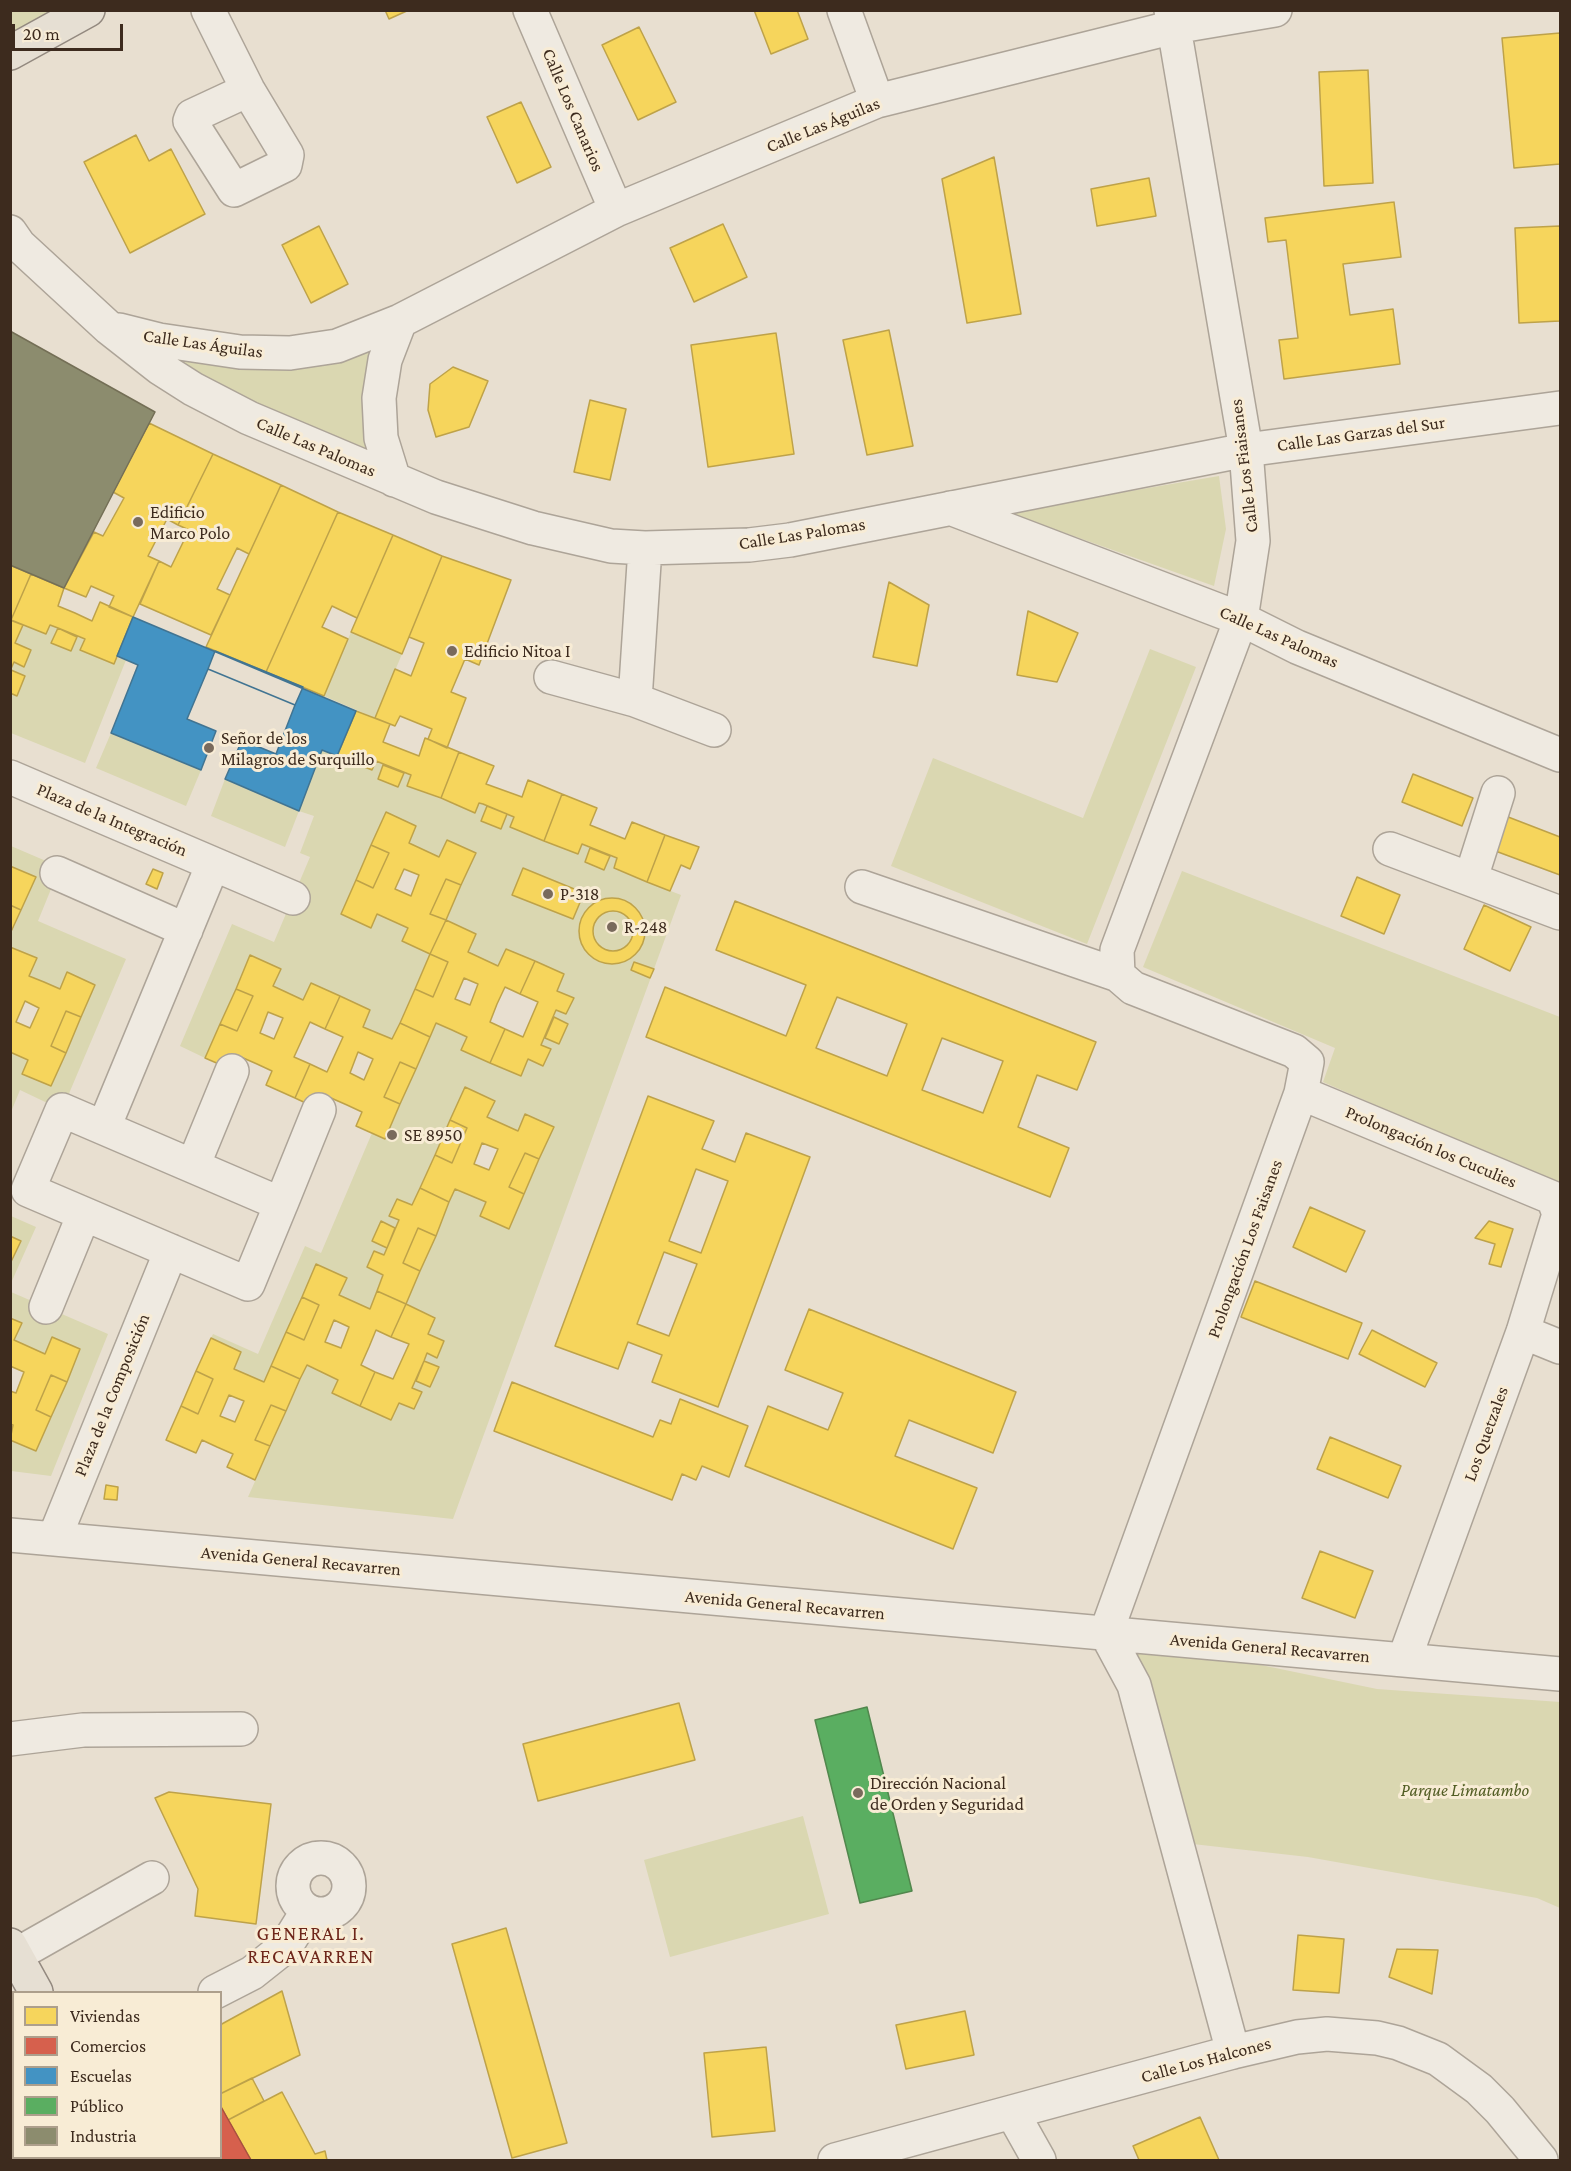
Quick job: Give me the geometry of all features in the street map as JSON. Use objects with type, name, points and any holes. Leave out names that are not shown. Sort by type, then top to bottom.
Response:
[{"type":"main road","points":[[10,53],[88,10]]},
{"type":"main road","points":[[13,1950],[35,1991]]},
{"type":"street","points":[[208,10],[249,90]]},
{"type":"street","name":"Calle Los Canarios","points":[[530,10],[616,210]]},
{"type":"street","points":[[844,10],[877,102]]},
{"type":"street","name":"Calle Las Águilas","points":[[109,328],[197,346],[272,353],[337,346],[400,321],[616,210],[877,102],[1173,19],[1275,10]]},
{"type":"street","name":"Calle Los Fiaisanes","points":[[1118,975],[1117,950],[1241,619],[1253,541],[1245,450],[1173,19]]},
{"type":"street","name":"Calle Las Palomas","points":[[10,232],[19,245],[109,328],[160,368],[194,389],[249,418],[394,480],[476,512],[611,546],[645,548],[749,545],[780,541],[950,508],[1241,619],[1297,647],[1560,755]]},
{"type":"street","points":[[394,480],[381,438],[379,398],[385,360],[400,321]]},
{"type":"street","name":"Calle Las Garzas del Sur","points":[[950,508],[1245,450],[1560,408]]},
{"type":"street","points":[[635,700],[645,548]]},
{"type":"street","points":[[551,677],[635,700],[714,730]]},
{"type":"street","name":"Plaza de la Integración","points":[[10,777],[293,898]]},
{"type":"street","points":[[1471,878],[1498,793]]},
{"type":"street","points":[[1390,849],[1560,913]]},
{"type":"street","points":[[104,1127],[213,864]]},
{"type":"street","points":[[57,873],[186,930]]},
{"type":"street","points":[[862,886],[1118,975]]},
{"type":"street","name":"Prolongación Los Faisanes","points":[[1106,1633],[1301,1093],[1307,1062],[1301,1055],[1133,988],[1118,975]]},
{"type":"street","points":[[193,1166],[232,1071]]},
{"type":"street","name":"Prolongación los Cuculies","points":[[1301,1093],[1553,1198],[1557,1205]]},
{"type":"street","points":[[281,1204],[62,1110],[28,1191],[248,1284],[320,1110]]},
{"type":"street","name":"Los Quetzales","points":[[1404,1660],[1523,1332],[1559,1214],[1557,1205]]},
{"type":"street","points":[[46,1307],[84,1214]]},
{"type":"street","name":"Plaza de la Composición","points":[[54,1539],[171,1251]]},
{"type":"street","points":[[1523,1332],[1560,1347]]},
{"type":"street","name":"Avenida General Recavarren","points":[[10,1535],[1560,1674]]},
{"type":"street","points":[[1106,1633],[1134,1685],[1233,2052]]},
{"type":"street","points":[[10,1739],[83,1730],[241,1729]]},
{"type":"street","points":[[13,1950],[152,1878]]},
{"type":"street","points":[[217,1991],[252,1973],[286,1946],[307,1912]]},
{"type":"street","name":"Calle Los Halcones","points":[[835,2160],[1233,2052],[1297,2037],[1351,2034],[1398,2043],[1438,2059],[1479,2090],[1500,2110],[1541,2160]]},
{"type":"street","points":[[1012,2112],[1039,2160]]},
{"type":"green space","points":[[14,10],[54,11],[11,35],[10,12]]},
{"type":"green space","points":[[400,321],[386,458],[193,389],[159,340],[239,352]]},
{"type":"green space","points":[[1219,476],[1226,529],[1214,586],[1006,512]]},
{"type":"green space","points":[[23,625],[45,634],[50,625],[58,628],[51,643],[71,651],[77,637],[85,639],[81,649],[126,660],[85,763],[11,733],[10,693],[17,695],[25,676],[11,670],[14,662],[31,650],[15,643]]},
{"type":"green space","points":[[351,632],[402,654],[375,718],[324,696]]},
{"type":"green space","points":[[1150,649],[1196,667],[1087,944],[891,866],[933,758],[1083,818]]},
{"type":"green space","points":[[111,733],[201,770],[186,806],[96,768]]},
{"type":"green space","points":[[322,750],[372,770],[376,761],[383,765],[378,779],[397,787],[404,773],[411,775],[407,786],[475,812],[479,803],[483,804],[487,806],[481,821],[500,829],[507,814],[514,817],[510,827],[578,854],[582,844],[590,848],[585,862],[604,870],[610,856],[617,858],[614,869],[681,895],[453,1519],[248,1497],[307,1365],[338,1380],[391,1420],[399,1403],[414,1409],[421,1393],[412,1388],[416,1381],[430,1387],[439,1367],[424,1361],[427,1353],[437,1358],[444,1341],[428,1334],[435,1317],[406,1304],[455,1189],[486,1202],[509,1229],[553,1127],[525,1114],[518,1131],[487,1117],[495,1100],[465,1087],[412,1205],[397,1199],[390,1215],[399,1220],[395,1228],[381,1221],[372,1241],[387,1248],[384,1255],[374,1251],[367,1267],[383,1275],[370,1309],[339,1295],[347,1278],[317,1264],[264,1382],[234,1369],[241,1352],[211,1338],[213,1334],[258,1354],[305,1246],[321,1253],[372,1133],[385,1139],[436,1023],[467,1037],[462,1051],[521,1076],[528,1059],[543,1066],[551,1050],[541,1045],[545,1038],[559,1044],[568,1024],[554,1017],[556,1010],[566,1014],[574,999],[557,991],[564,974],[535,961],[506,949],[498,966],[468,952],[476,934],[446,920],[475,853],[447,840],[439,857],[409,843],[416,826],[386,812],[341,914],[371,927],[377,914],[408,928],[402,941],[430,954],[392,1039],[363,1027],[370,1010],[311,983],[303,1000],[273,986],[280,969],[250,956],[205,1058],[180,1046],[232,924],[274,942],[310,857],[300,853],[314,816],[299,811],[285,847],[211,816],[225,779],[299,810]]},
{"type":"green space","points":[[11,846],[60,867],[38,921],[126,959],[62,1110],[20,1090],[11,1112],[11,1052],[28,1060],[22,1074],[51,1086],[95,985],[67,972],[60,989],[29,976],[36,958],[11,947],[11,934],[36,877],[11,866]]},
{"type":"green space","points":[[1182,871],[1560,1017],[1560,1186],[1323,1082],[1335,1048],[1143,967]]},
{"type":"green space","points":[[11,1216],[36,1227],[11,1283],[11,1264],[21,1241],[11,1236]]},
{"type":"green space","points":[[11,1292],[108,1334],[51,1476],[11,1471],[11,1440],[36,1451],[80,1349],[52,1337],[45,1354],[14,1340],[22,1323],[11,1318]]},
{"type":"green space","name":"Parque Limatambo","points":[[1106,1633],[1377,1689],[1560,1702],[1560,1908],[1537,1898],[1308,1857],[1175,1842]]},
{"type":"green space","points":[[803,1816],[829,1914],[670,1957],[644,1860]]},
{"type":"building: Viviendas","points":[[385,10],[409,10],[389,19]]},
{"type":"building: Viviendas","points":[[754,10],[797,10],[808,39],[771,54]]},
{"type":"building: Viviendas","points":[[639,27],[676,102],[638,120],[602,45]]},
{"type":"building: Viviendas","points":[[1560,33],[1560,164],[1514,168],[1502,38]]},
{"type":"building: Viviendas","points":[[1368,70],[1373,183],[1324,186],[1319,72]]},
{"type":"building: Viviendas","points":[[521,102],[551,167],[517,183],[487,117]]},
{"type":"building: Viviendas","points":[[136,135],[149,161],[171,149],[205,214],[130,253],[84,162]]},
{"type":"building: Viviendas","points":[[994,157],[1021,314],[967,323],[942,179]]},
{"type":"building: Viviendas","points":[[1149,178],[1156,216],[1097,226],[1091,189]]},
{"type":"building: Viviendas","points":[[1394,202],[1401,257],[1343,264],[1350,315],[1393,309],[1400,364],[1284,379],[1279,340],[1298,338],[1286,240],[1268,242],[1265,218]]},
{"type":"building: Viviendas","points":[[723,224],[747,277],[694,302],[670,248]]},
{"type":"building: Viviendas","points":[[319,226],[348,284],[311,303],[282,245]]},
{"type":"building: Viviendas","points":[[1560,226],[1560,321],[1519,323],[1515,228]]},
{"type":"building: Viviendas","points":[[889,330],[913,446],[867,455],[843,340]]},
{"type":"building: Viviendas","points":[[776,333],[794,454],[708,467],[691,345]]},
{"type":"building: Viviendas","points":[[453,367],[488,381],[469,427],[436,437],[428,410],[430,384]]},
{"type":"building: Viviendas","points":[[590,400],[626,409],[610,480],[574,472]]},
{"type":"building: Viviendas","name":"Edificio Marco Polo","points":[[149,423],[213,454],[178,525],[167,519],[148,556],[159,561],[133,617],[109,607],[114,596],[91,586],[86,597],[64,588],[94,532],[103,536],[124,498],[113,492]]},
{"type":"building: Viviendas","points":[[213,454],[281,485],[249,554],[237,548],[217,589],[230,595],[211,635],[140,604],[159,561],[171,567],[189,530],[178,525]]},
{"type":"building: Viviendas","points":[[281,485],[338,512],[266,672],[206,647]]},
{"type":"building: Viviendas","points":[[338,512],[393,535],[357,618],[332,606],[322,627],[348,639],[324,696],[266,672]]},
{"type":"building: Viviendas","points":[[393,535],[442,556],[402,654],[351,632]]},
{"type":"building: Viviendas","name":"Edificio Nitoa I","points":[[442,556],[511,580],[479,665],[465,659],[451,692],[466,698],[447,748],[428,739],[432,729],[400,716],[395,726],[375,718],[395,669],[411,676],[424,643],[409,637]]},
{"type":"building: Viviendas","points":[[10,565],[31,574],[11,620],[10,620]]},
{"type":"building: Viviendas","points":[[31,574],[64,588],[58,606],[92,621],[100,602],[133,617],[114,664],[80,650],[85,639],[50,625],[46,634],[11,620]]},
{"type":"building: Viviendas","points":[[889,582],[929,605],[917,666],[873,657]]},
{"type":"building: Viviendas","points":[[1028,611],[1078,633],[1057,682],[1017,675]]},
{"type":"building: Viviendas","points":[[10,620],[23,625],[15,643],[31,650],[24,667],[14,662],[10,671]]},
{"type":"building: Viviendas","points":[[58,628],[77,637],[71,651],[51,643]]},
{"type":"building: Viviendas","points":[[11,670],[25,676],[17,696],[10,693]]},
{"type":"building: Viviendas","points":[[356,711],[390,724],[383,742],[419,756],[425,738],[459,752],[441,798],[407,786],[411,775],[376,761],[372,770],[337,756]]},
{"type":"building: Viviendas","points":[[459,752],[494,766],[486,784],[522,797],[528,780],[562,794],[544,841],[510,827],[514,817],[483,804],[479,803],[475,813],[441,798]]},
{"type":"building: Viviendas","points":[[383,765],[404,773],[398,787],[378,779]]},
{"type":"building: Viviendas","points":[[1413,774],[1473,798],[1462,826],[1402,802]]},
{"type":"building: Viviendas","points":[[562,794],[597,808],[590,825],[625,839],[632,822],[665,835],[647,882],[614,868],[617,858],[582,844],[578,854],[544,841]]},
{"type":"building: Viviendas","points":[[487,806],[507,814],[501,829],[481,821]]},
{"type":"building: Viviendas","points":[[386,812],[416,826],[409,843],[439,857],[447,840],[476,853],[461,885],[446,879],[430,914],[446,920],[430,954],[402,941],[408,928],[377,914],[371,928],[341,914],[356,880],[373,888],[389,853],[371,845]],"holes":[[[404,869],[419,875],[411,896],[395,889]]]},
{"type":"building: Viviendas","points":[[1503,815],[1560,837],[1560,875],[1490,849]]},
{"type":"building: Viviendas","points":[[665,835],[699,847],[690,869],[681,865],[670,891],[647,882]]},
{"type":"building: Viviendas","points":[[371,845],[389,853],[373,888],[356,880]]},
{"type":"building: Viviendas","points":[[590,848],[610,856],[604,870],[585,862]]},
{"type":"building: Viviendas","points":[[10,866],[36,877],[21,910],[10,905]]},
{"type":"building: Viviendas","name":"P-318","points":[[523,868],[584,893],[573,919],[512,895]]},
{"type":"building: Viviendas","points":[[153,869],[163,873],[157,889],[146,884]]},
{"type":"building: Viviendas","points":[[1357,877],[1400,895],[1384,934],[1341,916]]},
{"type":"building: Viviendas","points":[[446,879],[461,885],[446,920],[430,914]]},
{"type":"building: Viviendas","name":"R-248","points":[[612,898],[625,900],[635,908],[643,918],[645,931],[643,944],[635,954],[625,962],[612,964],[599,962],[589,954],[581,944],[579,931],[581,918],[589,908],[599,900]]},
{"type":"building: Viviendas","points":[[735,901],[1096,1042],[1077,1090],[1037,1075],[1018,1127],[1069,1148],[1050,1197],[646,1037],[665,987],[786,1036],[806,985],[716,950]],"holes":[[[837,997],[907,1024],[887,1076],[816,1048]],[[942,1038],[1003,1061],[983,1113],[922,1090]]]},
{"type":"building: Viviendas","points":[[10,905],[21,910],[10,934]]},
{"type":"building: Viviendas","points":[[1484,905],[1531,927],[1510,971],[1464,949]]},
{"type":"building: Viviendas","points":[[613,911],[627,917],[633,931],[627,945],[613,951],[599,945],[593,931],[599,917]]},
{"type":"building: Viviendas","points":[[446,920],[476,934],[468,952],[498,966],[506,949],[535,961],[520,994],[505,987],[497,1004],[490,1022],[505,1029],[490,1063],[461,1050],[467,1037],[452,1030],[436,1023],[430,1037],[400,1023],[415,989],[433,997],[448,962],[430,954]],"holes":[[[464,978],[478,984],[470,1005],[455,999]]]},
{"type":"building: Viviendas","points":[[10,947],[37,958],[29,976],[60,989],[67,972],[95,985],[81,1017],[66,1011],[51,1046],[66,1053],[51,1086],[22,1074],[28,1060],[10,1052]],"holes":[[[25,1001],[39,1008],[30,1028],[16,1022]]]},
{"type":"building: Viviendas","points":[[430,954],[448,962],[433,997],[415,989]]},
{"type":"building: Viviendas","points":[[250,955],[281,969],[273,986],[303,1000],[311,983],[340,996],[325,1029],[310,1022],[294,1057],[310,1064],[295,1098],[266,1085],[272,1071],[257,1064],[241,1057],[235,1071],[205,1058],[220,1024],[237,1031],[253,996],[236,989]],"holes":[[[268,1012],[283,1018],[274,1039],[260,1033]]]},
{"type":"building: Viviendas","points":[[535,961],[564,974],[557,991],[574,998],[566,1014],[556,1010],[541,1045],[551,1049],[543,1066],[528,1059],[521,1076],[490,1063],[505,1029],[523,1037],[538,1002],[520,994]]},
{"type":"building: Viviendas","points":[[634,962],[654,969],[650,978],[631,970]]},
{"type":"building: Viviendas","points":[[236,989],[253,996],[237,1031],[220,1024]]},
{"type":"building: Viviendas","points":[[340,996],[370,1010],[363,1027],[392,1039],[400,1023],[430,1037],[416,1069],[400,1062],[384,1097],[400,1104],[385,1139],[356,1126],[362,1112],[347,1105],[331,1098],[325,1112],[295,1098],[310,1064],[327,1072],[343,1037],[325,1029]],"holes":[[[358,1052],[373,1059],[364,1080],[350,1073]]]},
{"type":"building: Viviendas","points":[[66,1011],[81,1017],[66,1053],[51,1046]]},
{"type":"building: Viviendas","points":[[554,1017],[568,1024],[559,1044],[545,1038]]},
{"type":"building: Viviendas","points":[[400,1062],[416,1069],[400,1104],[384,1097]]},
{"type":"building: Viviendas","points":[[465,1087],[495,1101],[487,1117],[518,1131],[525,1114],[554,1127],[539,1159],[525,1153],[509,1187],[524,1194],[509,1229],[480,1216],[486,1202],[455,1189],[449,1202],[420,1188],[435,1155],[452,1163],[467,1128],[450,1120]],"holes":[[[482,1143],[498,1149],[489,1170],[474,1164]]]},
{"type":"building: Viviendas","points":[[648,1096],[714,1121],[702,1149],[735,1162],[746,1133],[810,1157],[718,1407],[652,1382],[662,1355],[628,1342],[618,1369],[555,1346]],"holes":[[[696,1169],[728,1181],[701,1253],[669,1241]],[[664,1252],[697,1264],[669,1336],[637,1324]]]},
{"type":"building: Viviendas","points":[[450,1120],[467,1128],[452,1163],[435,1155]]},
{"type":"building: Viviendas","points":[[525,1153],[539,1159],[524,1194],[509,1187]]},
{"type":"building: Viviendas","points":[[420,1188],[449,1202],[436,1236],[418,1228],[403,1263],[420,1271],[406,1304],[377,1291],[383,1275],[367,1267],[374,1251],[384,1255],[399,1220],[389,1216],[397,1199],[412,1205]]},
{"type":"building: Viviendas","points":[[1310,1207],[1365,1231],[1346,1272],[1293,1247]]},
{"type":"building: Viviendas","points":[[381,1221],[395,1228],[387,1248],[372,1241]]},
{"type":"building: Viviendas","points":[[1489,1221],[1513,1229],[1501,1267],[1489,1264],[1495,1244],[1475,1238]]},
{"type":"building: Viviendas","points":[[418,1228],[436,1236],[420,1271],[403,1263]]},
{"type":"building: Viviendas","points":[[10,1236],[21,1241],[10,1264]]},
{"type":"building: Viviendas","points":[[316,1264],[347,1278],[339,1295],[370,1309],[377,1291],[406,1304],[391,1337],[376,1330],[361,1365],[375,1372],[360,1406],[332,1393],[338,1380],[307,1365],[300,1379],[271,1366],[286,1332],[304,1340],[319,1305],[302,1297]],"holes":[[[334,1320],[349,1327],[341,1348],[325,1342]]]},
{"type":"building: Viviendas","points":[[1255,1281],[1362,1323],[1348,1359],[1241,1317]]},
{"type":"building: Viviendas","points":[[302,1297],[319,1305],[304,1340],[286,1332]]},
{"type":"building: Viviendas","points":[[406,1304],[435,1318],[428,1334],[444,1341],[437,1358],[427,1353],[412,1388],[422,1392],[414,1409],[399,1403],[391,1420],[360,1406],[375,1372],[393,1379],[409,1344],[391,1337]]},
{"type":"building: Viviendas","points":[[809,1309],[1016,1392],[993,1453],[909,1420],[895,1456],[977,1488],[953,1549],[745,1466],[768,1406],[828,1430],[843,1393],[785,1370]]},
{"type":"building: Viviendas","points":[[10,1318],[22,1323],[14,1340],[45,1354],[52,1337],[80,1349],[67,1382],[51,1375],[36,1410],[51,1417],[36,1451],[10,1440],[13,1425],[10,1424],[10,1391],[16,1393],[24,1372],[10,1366]]},
{"type":"building: Viviendas","points":[[1372,1330],[1437,1363],[1425,1387],[1359,1354]]},
{"type":"building: Viviendas","points":[[211,1338],[241,1352],[234,1369],[264,1382],[271,1366],[300,1379],[286,1411],[271,1405],[255,1440],[270,1446],[255,1480],[227,1467],[233,1454],[202,1440],[196,1453],[166,1440],[181,1406],[198,1414],[213,1379],[196,1371]],"holes":[[[229,1395],[244,1401],[235,1422],[220,1416]]]},
{"type":"building: Viviendas","points":[[424,1361],[439,1367],[430,1387],[416,1381]]},
{"type":"building: Viviendas","points":[[196,1371],[213,1379],[198,1414],[181,1406]]},
{"type":"building: Viviendas","points":[[51,1375],[67,1382],[51,1417],[36,1410]]},
{"type":"building: Viviendas","points":[[512,1382],[653,1437],[660,1420],[671,1424],[680,1399],[748,1426],[729,1477],[702,1466],[696,1480],[682,1474],[672,1500],[494,1431]]},
{"type":"building: Viviendas","points":[[271,1405],[286,1411],[270,1446],[255,1440]]},
{"type":"building: Viviendas","points":[[1330,1437],[1401,1466],[1388,1498],[1317,1469]]},
{"type":"building: Viviendas","points":[[106,1485],[118,1487],[117,1500],[104,1499]]},
{"type":"building: Viviendas","points":[[1320,1551],[1373,1571],[1355,1618],[1302,1598]]},
{"type":"building: Viviendas","points":[[679,1703],[695,1760],[538,1801],[523,1744]]},
{"type":"building: Viviendas","points":[[169,1792],[271,1804],[256,1924],[195,1916],[198,1889],[155,1798]]},
{"type":"building: Viviendas","points":[[506,1928],[567,2143],[512,2158],[452,1944]]},
{"type":"building: Viviendas","points":[[1298,1935],[1344,1939],[1339,1993],[1293,1990]]},
{"type":"building: Viviendas","points":[[1397,1949],[1438,1950],[1432,1994],[1389,1977]]},
{"type":"building: Viviendas","points":[[282,1991],[300,2055],[222,2093],[222,2024]]},
{"type":"building: Viviendas","points":[[965,2011],[974,2055],[906,2069],[896,2025]]},
{"type":"building: Viviendas","points":[[766,2047],[775,2131],[712,2137],[704,2053]]},
{"type":"building: Viviendas","points":[[252,2078],[264,2101],[228,2120],[222,2109],[222,2093]]},
{"type":"building: Viviendas","points":[[282,2092],[315,2154],[325,2151],[327,2160],[251,2160],[228,2120]]},
{"type":"building: Viviendas","points":[[1200,2117],[1219,2160],[1139,2160],[1133,2146]]},
{"type":"building: Comercios","points":[[222,2109],[251,2160],[184,2160],[222,2159]]},
{"type":"building: Escuelas","points":[[133,617],[356,711],[337,756],[322,750],[299,811],[225,779],[242,740],[276,754],[295,705],[208,669],[187,719],[216,731],[201,770],[111,733],[138,665],[117,656]]},
{"type":"building: Escuelas","points":[[215,651],[303,687],[295,705],[208,669]]},
{"type":"building: Público","points":[[867,1707],[912,1891],[860,1903],[815,1720]]},
{"type":"building: Industria","points":[[10,331],[155,412],[64,588],[10,565]]},
{"type":"place","name":"Edificio Marco Polo","points":[[138,522]]},
{"type":"place","name":"Edificio Nitoa I","points":[[452,651]]},
{"type":"place","name":"Señor de los Milagros de Surquillo","points":[[209,748]]},
{"type":"place","name":"P-318","points":[[548,894]]},
{"type":"place","name":"R-248","points":[[612,927]]},
{"type":"place","name":"SE 8950","points":[[392,1135]]},
{"type":"place","name":"Dirección Nacional de Orden y Seguridad","points":[[858,1793]]},
{"type":"district","name":"GENERAL I. RECAVARREN","points":[[311,1946]]}]
